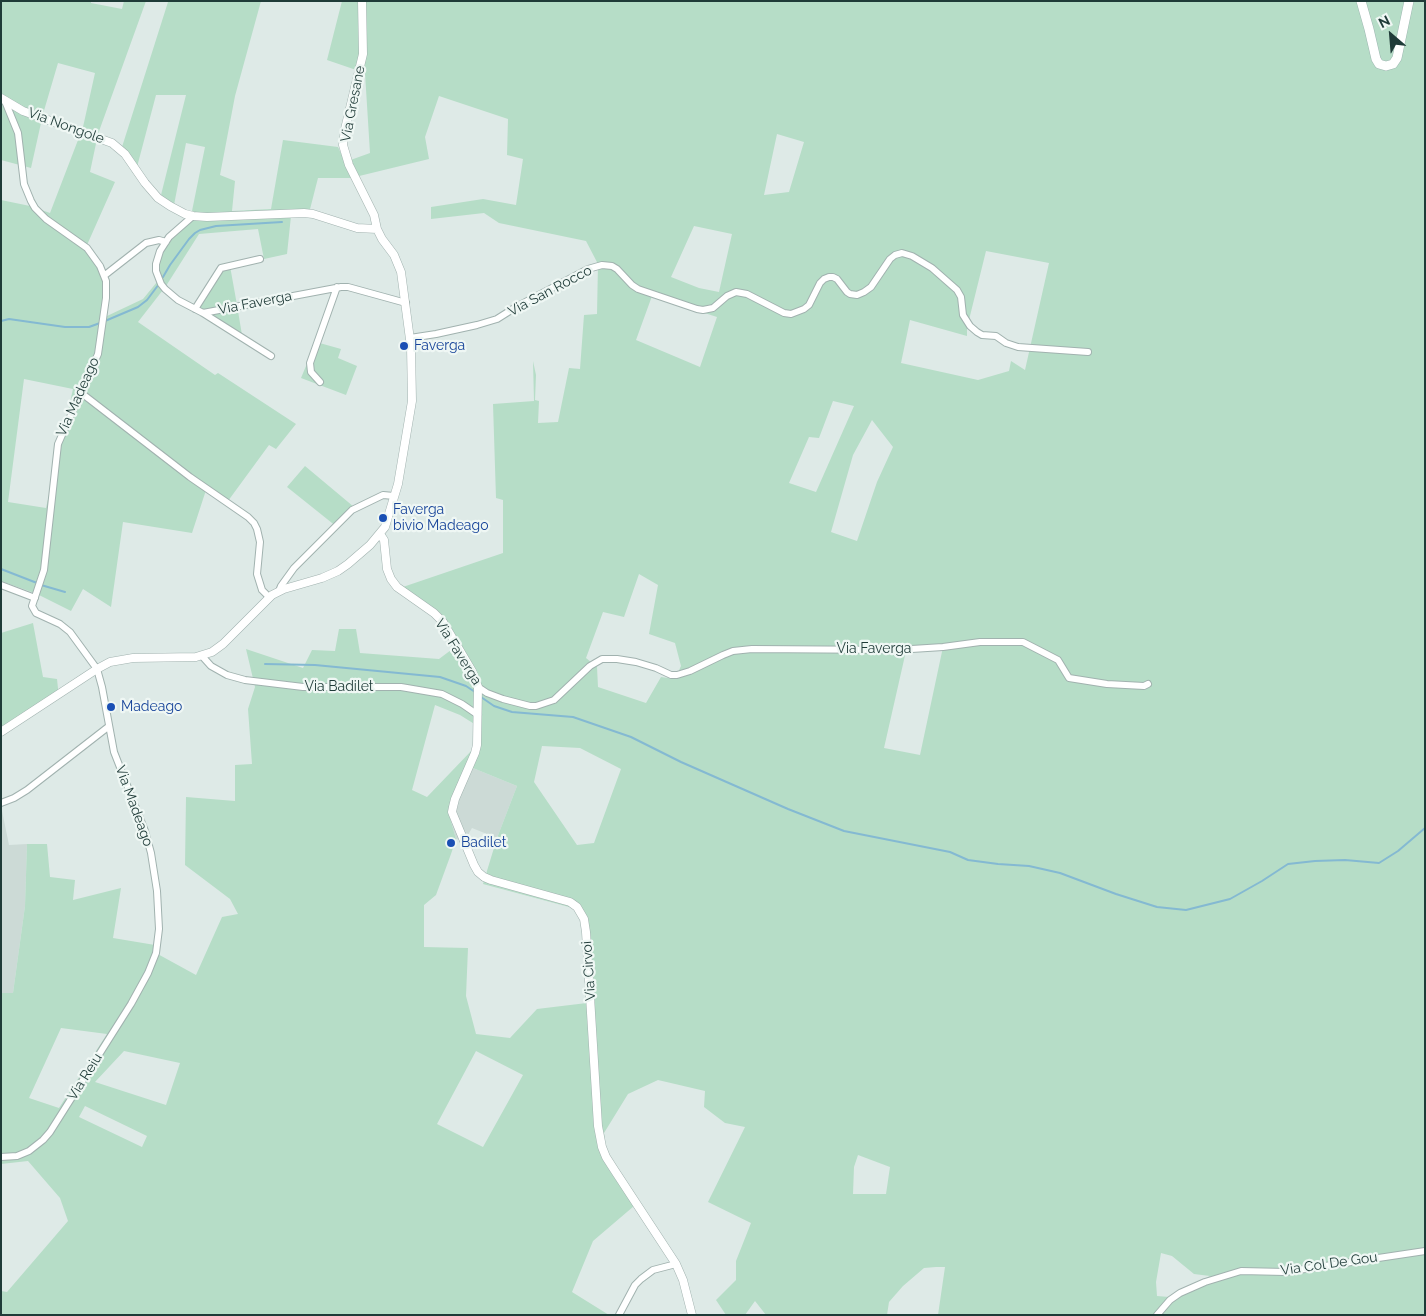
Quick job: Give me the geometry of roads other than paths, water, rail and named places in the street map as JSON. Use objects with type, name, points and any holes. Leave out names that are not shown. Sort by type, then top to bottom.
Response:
[{"type":"main road","points":[[1361,1],[1376,59],[1380,64],[1386,66],[1393,64],[1397,58],[1408,1]]},
{"type":"street","name":"Via Gresane","points":[[362,1],[362,54],[344,129],[343,145],[349,165],[374,215],[377,229]]},
{"type":"street","name":"Via Nongole","points":[[3,99],[23,111],[112,143],[125,154],[158,198],[178,211],[193,216],[206,217],[304,212],[357,228],[377,229]]},
{"type":"street","points":[[3,99],[18,133],[24,184],[35,208],[87,248],[105,274],[142,245],[155,240],[166,242]]},
{"type":"street","points":[[193,216],[169,237],[160,251],[156,264],[157,278],[170,294],[272,356]]},
{"type":"street","points":[[1,732],[110,662],[124,659],[190,658],[202,656],[219,648],[269,598],[279,591],[338,571],[362,552],[380,534],[387,523],[403,460],[412,401],[410,338],[400,272],[394,255],[377,229]]},
{"type":"street","name":"Via San Rocco","points":[[410,338],[436,334],[497,319],[588,269],[602,265],[612,266],[617,269],[638,289],[697,309],[708,310],[713,308],[727,296],[736,292],[747,294],[779,311],[791,314],[809,305],[820,283],[829,277],[837,279],[850,294],[857,295],[864,292],[870,287],[890,259],[902,253],[912,256],[935,270],[957,290],[961,297],[963,315],[970,326],[982,335],[996,336],[1018,348],[1088,352]]},
{"type":"street","points":[[195,309],[222,268],[260,259]]},
{"type":"street","name":"Via Madeago","points":[[105,274],[107,289],[98,354],[60,436],[44,570],[32,606],[34,612],[66,627],[75,636],[97,669],[114,752],[145,831],[151,853],[157,891],[159,928],[156,953],[148,973]]},
{"type":"street","points":[[320,382],[311,372],[310,363],[337,287]]},
{"type":"street","name":"Via Faverga","points":[[203,313],[337,287],[348,287],[406,304]]},
{"type":"street","points":[[80,392],[190,477],[248,517],[257,529],[260,542],[257,574],[262,590],[269,598]]},
{"type":"street","points":[[279,591],[294,568],[352,510],[383,496],[394,496]]},
{"type":"street","name":"Via Faverga","points":[[380,534],[384,540],[387,569],[391,579],[397,587],[434,613],[443,622],[472,671],[478,687],[502,699],[530,706],[548,703],[558,697],[590,666],[602,660],[617,659],[636,662],[671,675],[677,675],[733,651],[752,649],[896,650],[980,642],[1023,642],[1058,660],[1069,678],[1107,684],[1144,686],[1148,684]]},
{"type":"street","points":[[1,585],[35,598]]},
{"type":"street","name":"Via Badilet","points":[[202,656],[211,666],[227,675],[245,680],[303,687],[401,687],[442,694],[478,715]]},
{"type":"street","name":"Via Cirvoi","points":[[478,687],[476,753],[453,807],[454,819],[474,865],[484,877],[570,902],[581,913],[586,932],[598,1126],[602,1147],[606,1157],[676,1264],[683,1280],[692,1315]]},
{"type":"street","points":[[1,804],[27,790],[108,727]]},
{"type":"street","name":"Via Reiu","points":[[1,1157],[17,1156],[29,1151],[50,1132],[131,1004],[148,973]]},
{"type":"street","name":"Via Col De Gou","points":[[1156,1315],[1170,1300],[1191,1287],[1241,1271],[1285,1272],[1425,1251]]},
{"type":"street","points":[[619,1315],[635,1285],[641,1279],[653,1270],[676,1264]]},
{"type":"waterway","points":[[163,277],[189,239],[200,230],[216,226],[282,222]]},
{"type":"waterway","points":[[105,321],[138,307],[147,300],[159,284]]},
{"type":"waterway","points":[[1,321],[9,319],[65,327],[89,327],[100,323]]},
{"type":"waterway","points":[[1,569],[37,583]]},
{"type":"waterway","points":[[41,585],[65,592]]},
{"type":"waterway","points":[[265,664],[315,665],[440,677],[466,686],[475,692]]},
{"type":"waterway","points":[[481,697],[494,706],[512,712],[573,717],[631,737],[681,762],[788,809],[844,831],[950,852],[968,860],[1029,866],[1060,873],[1157,907],[1186,910],[1230,899],[1288,864],[1345,860],[1379,863],[1398,851],[1425,828]]},
{"type":"place","name":"Faverga","points":[[404,346]]},
{"type":"place","name":"Faverga bivio Madeago","points":[[383,518]]},
{"type":"place","name":"Madeago","points":[[111,707]]},
{"type":"place","name":"Badilet","points":[[451,843]]}]
